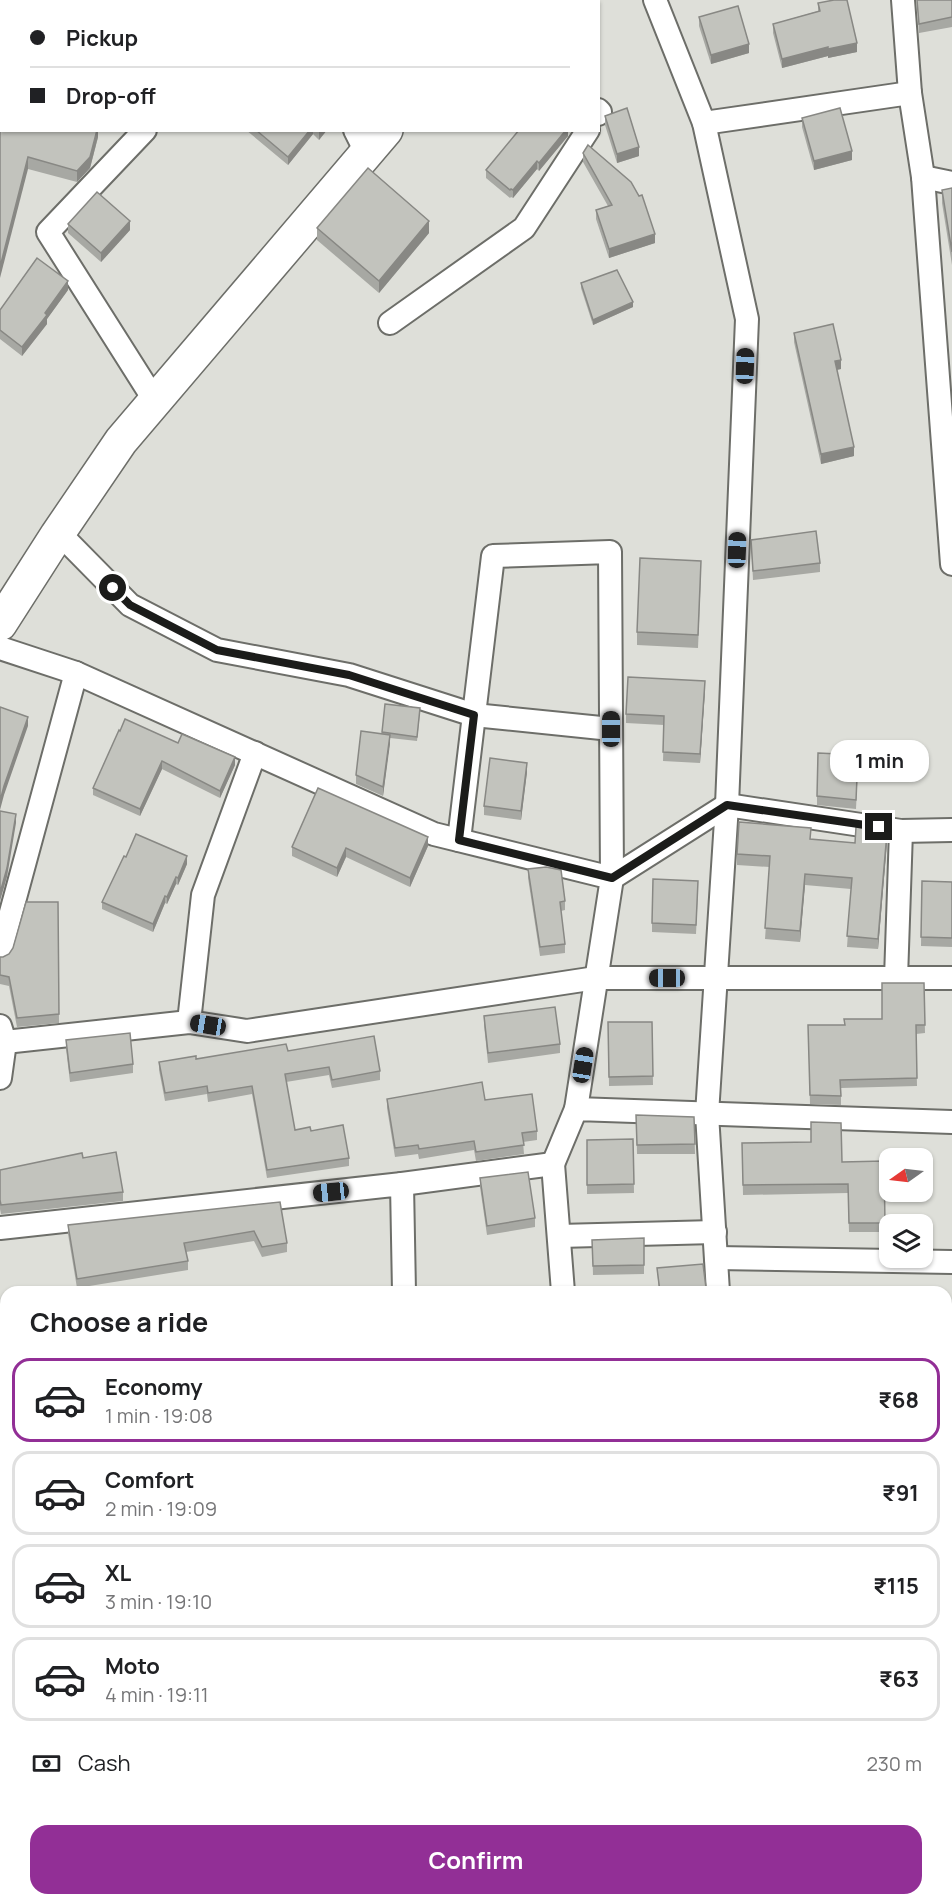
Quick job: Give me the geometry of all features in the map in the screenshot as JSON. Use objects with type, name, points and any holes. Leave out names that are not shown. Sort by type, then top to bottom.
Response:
[{"type":"main road","points":[[0,624],[121,441],[369,138]]},
{"type":"street","points":[[655,0],[704,123],[747,320],[727,805],[707,1113],[718,1286]]},
{"type":"street","points":[[903,0],[910,93],[923,177],[952,564]]},
{"type":"street","points":[[704,123],[910,93]]},
{"type":"street","points":[[143,132],[48,232],[155,401]]},
{"type":"street","points":[[390,323],[524,228],[587,132]]},
{"type":"street","points":[[923,177],[952,183]]},
{"type":"street","points":[[57,536],[63,537],[130,605],[217,650],[349,675],[474,715],[611,729]]},
{"type":"street","points":[[459,840],[493,556],[610,552],[612,878],[576,1109],[553,1164],[563,1286]]},
{"type":"street","points":[[0,648],[76,673],[434,834],[612,878],[727,805],[901,831],[952,830]]},
{"type":"street","points":[[0,953],[76,673]]},
{"type":"street","points":[[189,1022],[203,895],[255,753]]},
{"type":"street","points":[[896,978],[901,831]]},
{"type":"street","points":[[0,1078],[2,1034],[189,1022],[247,1031],[596,978],[952,978]]},
{"type":"street","points":[[576,1109],[952,1122]]},
{"type":"street","points":[[0,1228],[402,1184],[553,1164]]},
{"type":"street","points":[[402,1184],[404,1286]]},
{"type":"street","points":[[559,1236],[715,1232]]},
{"type":"street","points":[[716,1258],[952,1262]]},
{"type":"building","points":[[847,0],[857,43],[828,49],[828,47],[782,59],[773,24],[820,11],[818,3]]},
{"type":"building","points":[[917,0],[952,0],[952,17],[919,24]]},
{"type":"building","points":[[738,6],[749,44],[711,55],[699,17]]},
{"type":"building","points":[[627,108],[639,147],[617,154],[605,116]]},
{"type":"building","points":[[840,108],[852,151],[814,161],[802,118]]},
{"type":"building","points":[[0,132],[96,132],[90,157],[77,171],[28,157],[0,267]]},
{"type":"building","points":[[258,132],[308,132],[288,157]]},
{"type":"building","points":[[517,132],[564,132],[513,190],[486,170]]},
{"type":"building","points":[[588,145],[631,182],[639,196],[642,195],[655,234],[609,249],[596,210],[612,205],[583,153]]},
{"type":"building","points":[[368,168],[429,221],[379,281],[317,228]]},
{"type":"building","points":[[952,188],[952,252],[942,190]]},
{"type":"building","points":[[97,192],[130,221],[101,253],[68,224]]},
{"type":"building","points":[[37,258],[68,281],[45,313],[47,315],[22,347],[0,330],[0,310]]},
{"type":"building","points":[[617,270],[633,302],[593,320],[581,283]]},
{"type":"building","points":[[833,324],[841,360],[835,361],[854,447],[821,454],[794,333]]},
{"type":"building","points":[[816,531],[820,563],[753,571],[751,540]]},
{"type":"building","points":[[640,558],[701,561],[698,635],[637,632]]},
{"type":"building","points":[[628,677],[705,681],[700,754],[663,752],[664,716],[626,714]]},
{"type":"building","points":[[385,704],[420,708],[417,737],[382,732]]},
{"type":"building","points":[[0,707],[28,717],[0,801]]},
{"type":"building","points":[[125,719],[178,743],[182,734],[235,757],[220,791],[162,761],[140,809],[93,788]]},
{"type":"building","points":[[361,731],[390,735],[383,787],[356,775]]},
{"type":"building","points":[[818,753],[858,755],[856,800],[817,796]]},
{"type":"building","points":[[490,758],[527,763],[521,811],[484,806]]},
{"type":"building","points":[[318,788],[428,837],[410,878],[346,848],[337,868],[292,847]]},
{"type":"building","points":[[0,811],[16,814],[7,868],[0,893]]},
{"type":"building","points":[[739,822],[811,828],[810,839],[855,843],[856,827],[887,832],[878,939],[847,936],[852,878],[805,874],[800,931],[765,928],[770,856],[737,854]]},
{"type":"building","points":[[136,834],[187,856],[153,924],[102,902]]},
{"type":"building","points":[[546,867],[561,870],[565,901],[560,902],[565,944],[540,947],[528,869]]},
{"type":"building","points":[[653,879],[698,881],[696,925],[652,923]]},
{"type":"building","points":[[922,881],[952,882],[952,938],[921,937]]},
{"type":"building","points":[[26,902],[58,902],[59,1014],[17,1018],[9,977],[0,975],[0,957],[9,954],[13,948]]},
{"type":"building","points":[[882,983],[924,983],[925,1025],[916,1025],[917,1078],[840,1080],[841,1096],[810,1095],[808,1025],[845,1025],[844,1019],[882,1019]]},
{"type":"building","points":[[555,1007],[560,1044],[488,1053],[484,1016]]},
{"type":"building","points":[[608,1022],[652,1022],[653,1076],[609,1077]]},
{"type":"building","points":[[130,1033],[133,1064],[70,1073],[66,1040]]},
{"type":"building","points":[[374,1036],[380,1071],[332,1080],[329,1067],[285,1074],[295,1130],[310,1127],[311,1131],[343,1125],[349,1158],[267,1170],[252,1086],[208,1093],[207,1086],[165,1093],[159,1062],[196,1056],[196,1059],[286,1044],[288,1051]]},
{"type":"building","points":[[482,1082],[485,1100],[532,1094],[537,1131],[522,1133],[524,1145],[476,1152],[474,1141],[419,1149],[418,1145],[395,1148],[387,1099]]},
{"type":"building","points":[[636,1115],[694,1117],[695,1144],[637,1145]]},
{"type":"building","points":[[811,1122],[841,1123],[842,1162],[879,1161],[879,1202],[885,1202],[885,1214],[879,1214],[879,1223],[849,1223],[848,1184],[743,1185],[742,1143],[811,1142]]},
{"type":"building","points":[[633,1139],[634,1184],[587,1185],[587,1140]]},
{"type":"building","points":[[116,1152],[123,1192],[1,1205],[0,1170],[82,1153],[83,1158]]},
{"type":"building","points":[[528,1172],[535,1218],[487,1226],[480,1178]]},
{"type":"building","points":[[280,1202],[287,1243],[262,1247],[254,1231],[184,1243],[188,1261],[77,1279],[68,1225]]},
{"type":"building","points":[[644,1238],[644,1265],[593,1266],[592,1240]]},
{"type":"building","points":[[703,1264],[706,1286],[659,1286],[657,1268]]},
{"type":"route","points":[[113,588],[130,605],[217,650],[349,675],[474,715],[459,840],[612,878],[727,805],[879,827]]}]
